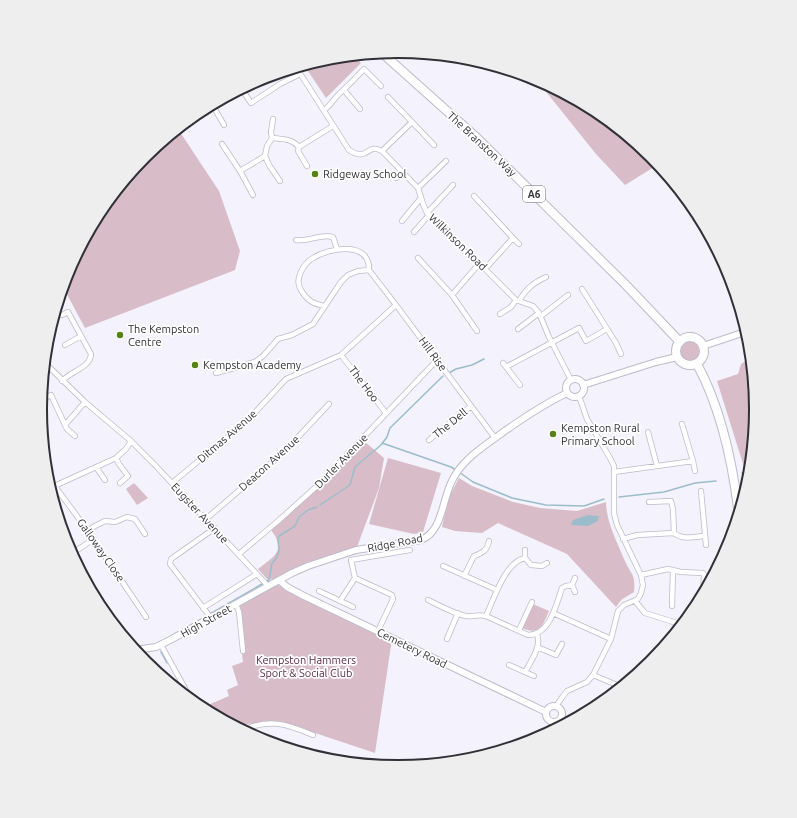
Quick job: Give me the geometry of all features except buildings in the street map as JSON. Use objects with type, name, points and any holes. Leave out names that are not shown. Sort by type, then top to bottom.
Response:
[{"type":"highway","name":"The Branston Way","points":[[388,58],[476,136],[641,300],[680,342]]},
{"type":"highway","points":[[691,337],[698,339],[703,346],[704,356],[697,364],[686,365],[677,357],[676,350],[680,342],[683,339],[691,337]]},
{"type":"highway","points":[[697,364],[704,376],[718,413],[728,448],[737,502]]},
{"type":"street","points":[[324,110],[364,69],[381,86]]},
{"type":"street","points":[[245,93],[251,103],[280,84],[300,74],[349,150],[355,154],[361,155],[374,148],[382,151],[412,122]]},
{"type":"street","points":[[344,90],[360,109]]},
{"type":"street","points":[[388,97],[434,145]]},
{"type":"street","points":[[215,110],[224,125]]},
{"type":"street","points":[[273,119],[271,132],[272,138],[267,146],[265,156],[269,165],[280,181]]},
{"type":"street","points":[[299,147],[333,126]]},
{"type":"street","points":[[272,138],[286,139],[295,142],[299,147],[298,151],[307,166]]},
{"type":"street","points":[[222,144],[240,171],[253,195]]},
{"type":"street","name":"Wilkinson Road","points":[[382,151],[418,188],[422,204],[428,214],[445,228],[462,249],[485,269],[517,301],[533,306],[540,314]]},
{"type":"street","points":[[240,171],[265,156]]},
{"type":"street","points":[[418,188],[446,161]]},
{"type":"street","points":[[396,178],[403,173]]},
{"type":"street","points":[[414,232],[452,186],[456,192]]},
{"type":"street","points":[[474,196],[519,244]]},
{"type":"street","points":[[402,221],[421,198]]},
{"type":"street","points":[[296,240],[302,241],[329,235],[333,237],[337,249],[312,259],[302,270],[298,278],[299,288],[309,301],[317,305],[325,306]]},
{"type":"street","points":[[485,269],[512,238]]},
{"type":"street","name":"Hill Rise","points":[[337,249],[353,249],[366,256],[369,264],[369,270],[495,438]]},
{"type":"street","points":[[418,258],[452,294],[477,331]]},
{"type":"street","points":[[452,294],[479,264]]},
{"type":"street","points":[[216,373],[255,362],[263,356],[278,339],[292,335],[313,324],[341,282],[348,275],[358,271],[369,270]]},
{"type":"street","points":[[500,314],[511,307],[527,288],[546,277]]},
{"type":"street","points":[[582,289],[607,328],[621,354]]},
{"type":"street","points":[[518,329],[568,295]]},
{"type":"street","name":"Ditmas Avenue","points":[[172,483],[247,421],[286,379],[341,355],[396,304]]},
{"type":"street","points":[[62,315],[68,312],[91,354],[91,358],[86,364],[62,380]]},
{"type":"street","points":[[540,314],[571,380]]},
{"type":"street","points":[[520,385],[505,365],[579,328],[586,341],[607,328]]},
{"type":"street","points":[[703,346],[741,333]]},
{"type":"street","points":[[65,345],[81,336]]},
{"type":"street","name":"The Hoo","points":[[341,355],[386,413]]},
{"type":"street","points":[[583,385],[656,362],[677,357]]},
{"type":"street","name":"Durler Avenue","points":[[239,554],[317,486],[437,360]]},
{"type":"street","name":"Eugster Avenue","points":[[50,368],[85,402],[131,442],[215,528],[257,574],[270,583]]},
{"type":"street","points":[[571,380],[578,380],[583,385],[583,392],[579,396],[573,397],[567,393],[567,385],[571,380]]},
{"type":"street","name":"Ridge Road","points":[[270,583],[308,566],[348,552],[426,538],[433,532],[437,524],[450,483],[470,456],[531,412],[567,393]]},
{"type":"street","points":[[48,397],[51,395],[64,425],[75,436]]},
{"type":"street","points":[[556,706],[567,691],[587,682],[593,675],[611,639],[618,611],[624,605],[635,601],[641,593],[643,585],[641,575],[623,539],[614,513],[614,466],[587,419],[579,396]]},
{"type":"street","points":[[64,425],[85,402]]},
{"type":"street","name":"Deacon Avenue","points":[[206,519],[285,451],[329,404]]},
{"type":"street","name":"The Dell","points":[[429,440],[471,406]]},
{"type":"street","points":[[682,424],[695,471]]},
{"type":"street","points":[[648,432],[657,466]]},
{"type":"street","points":[[55,484],[116,458],[131,442]]},
{"type":"street","points":[[116,458],[128,476],[120,483]]},
{"type":"street","points":[[614,472],[693,461]]},
{"type":"street","points":[[96,467],[105,480]]},
{"type":"street","points":[[702,491],[704,536],[706,544]]},
{"type":"street","name":"Galloway Close","points":[[57,493],[94,539],[146,617]]},
{"type":"street","points":[[649,502],[671,501],[673,509],[674,533]]},
{"type":"street","points":[[88,531],[105,521],[115,522],[131,517],[135,519],[145,534]]},
{"type":"street","points":[[209,616],[170,564],[171,559],[215,528]]},
{"type":"street","points":[[623,539],[637,535],[674,533],[684,538],[704,536]]},
{"type":"street","points":[[77,550],[94,539]]},
{"type":"street","points":[[464,576],[474,556],[484,552],[489,541]]},
{"type":"street","points":[[340,601],[355,578],[351,560],[410,550]]},
{"type":"street","points":[[525,550],[525,558],[531,565],[542,566],[547,563]]},
{"type":"street","points":[[486,616],[504,576],[519,559],[525,558]]},
{"type":"street","points":[[443,566],[498,590]]},
{"type":"street","points":[[641,575],[668,569],[703,574],[704,584]]},
{"type":"street","points":[[672,606],[674,570]]},
{"type":"street","points":[[203,608],[257,574]]},
{"type":"street","points":[[355,578],[392,595],[393,599],[378,631]]},
{"type":"street","points":[[572,585],[576,578]]},
{"type":"street","name":"High Street","points":[[141,649],[161,645],[209,616],[236,604],[270,583]]},
{"type":"street","name":"Cemetery Road","points":[[270,583],[287,587],[546,712],[546,716],[549,721],[557,722],[560,720]]},
{"type":"street","points":[[572,585],[575,592]]},
{"type":"street","points":[[428,600],[467,616],[480,614],[528,634],[538,634],[544,629],[553,613],[562,588],[572,585]]},
{"type":"street","points":[[319,591],[353,607]]},
{"type":"street","points":[[635,601],[645,612],[677,623]]},
{"type":"street","points":[[519,630],[532,602]]},
{"type":"street","points":[[236,604],[239,612],[243,651]]},
{"type":"street","points":[[447,639],[458,613]]},
{"type":"street","points":[[553,613],[611,639]]},
{"type":"street","points":[[525,672],[537,647],[539,638],[538,634]]},
{"type":"street","points":[[537,647],[557,657],[562,644]]},
{"type":"street","points":[[161,645],[185,688]]},
{"type":"street","points":[[509,665],[534,676]]},
{"type":"street","points":[[593,675],[616,685]]},
{"type":"street","points":[[546,712],[551,706],[560,708],[562,713],[560,720]]},
{"type":"street","points":[[250,727],[271,722],[301,730],[313,735]]},
{"type":"green space","points":[[358,60],[361,63],[326,98],[307,69],[330,64]]},
{"type":"green space","points":[[544,89],[594,117],[630,145],[654,167],[625,185],[596,154]]},
{"type":"green space","points":[[181,133],[219,191],[240,251],[235,270],[85,328],[67,294],[83,254],[106,214],[134,177],[150,160]]},
{"type":"green space","points":[[689,340],[697,343],[700,351],[697,359],[689,362],[681,359],[678,351],[681,343]]},
{"type":"green space","points":[[747,360],[750,409],[745,469],[717,381],[738,374],[741,364]]},
{"type":"green space","points":[[365,442],[384,458],[379,488],[357,547],[308,562],[274,579],[268,580],[258,569],[273,556],[278,548],[276,537],[271,530]]},
{"type":"green space","points":[[388,458],[441,473],[423,532],[414,534],[369,524]]},
{"type":"green space","points":[[459,478],[472,486],[513,502],[540,508],[577,511],[606,502],[606,509],[612,531],[633,577],[634,592],[621,600],[616,607],[567,554],[498,523],[482,533],[455,531],[442,527],[448,499]]},
{"type":"green space","points":[[134,483],[148,498],[137,505],[126,489]]},
{"type":"green space","name":"Kempston Hammers Sport & Social Club","points":[[278,585],[392,639],[375,753],[294,726],[271,721],[245,725],[209,705],[229,696],[227,690],[238,685],[232,666],[243,662],[235,607],[267,589]]},
{"type":"green space","points":[[533,604],[549,611],[543,625],[537,630],[533,631],[522,628]]},
{"type":"water","points":[[588,515],[599,516],[598,521],[588,526],[571,525],[573,520]]},
{"type":"waterway","points":[[449,373],[484,359]]},
{"type":"waterway","points":[[320,505],[350,485],[355,467],[381,445],[387,437],[390,428],[443,376]]},
{"type":"waterway","points":[[382,443],[456,470]]},
{"type":"waterway","points":[[459,472],[473,482],[512,498],[546,505],[584,506],[604,499]]},
{"type":"waterway","points":[[619,497],[664,492],[695,483],[716,481]]},
{"type":"waterway","points":[[210,614],[269,580],[272,563],[276,559],[279,551],[279,536],[295,526],[299,517],[308,510],[317,507]]},
{"type":"waterway","points":[[164,640],[207,616]]},
{"type":"waterway","points":[[161,652],[167,663]]},
{"type":"place","name":"Ridgeway School","points":[[315,174]]},
{"type":"place","name":"The Kempston Centre","points":[[120,335]]},
{"type":"place","name":"Kempston Academy","points":[[195,365]]},
{"type":"place","name":"Kempston Rural Primary School","points":[[553,434]]}]
